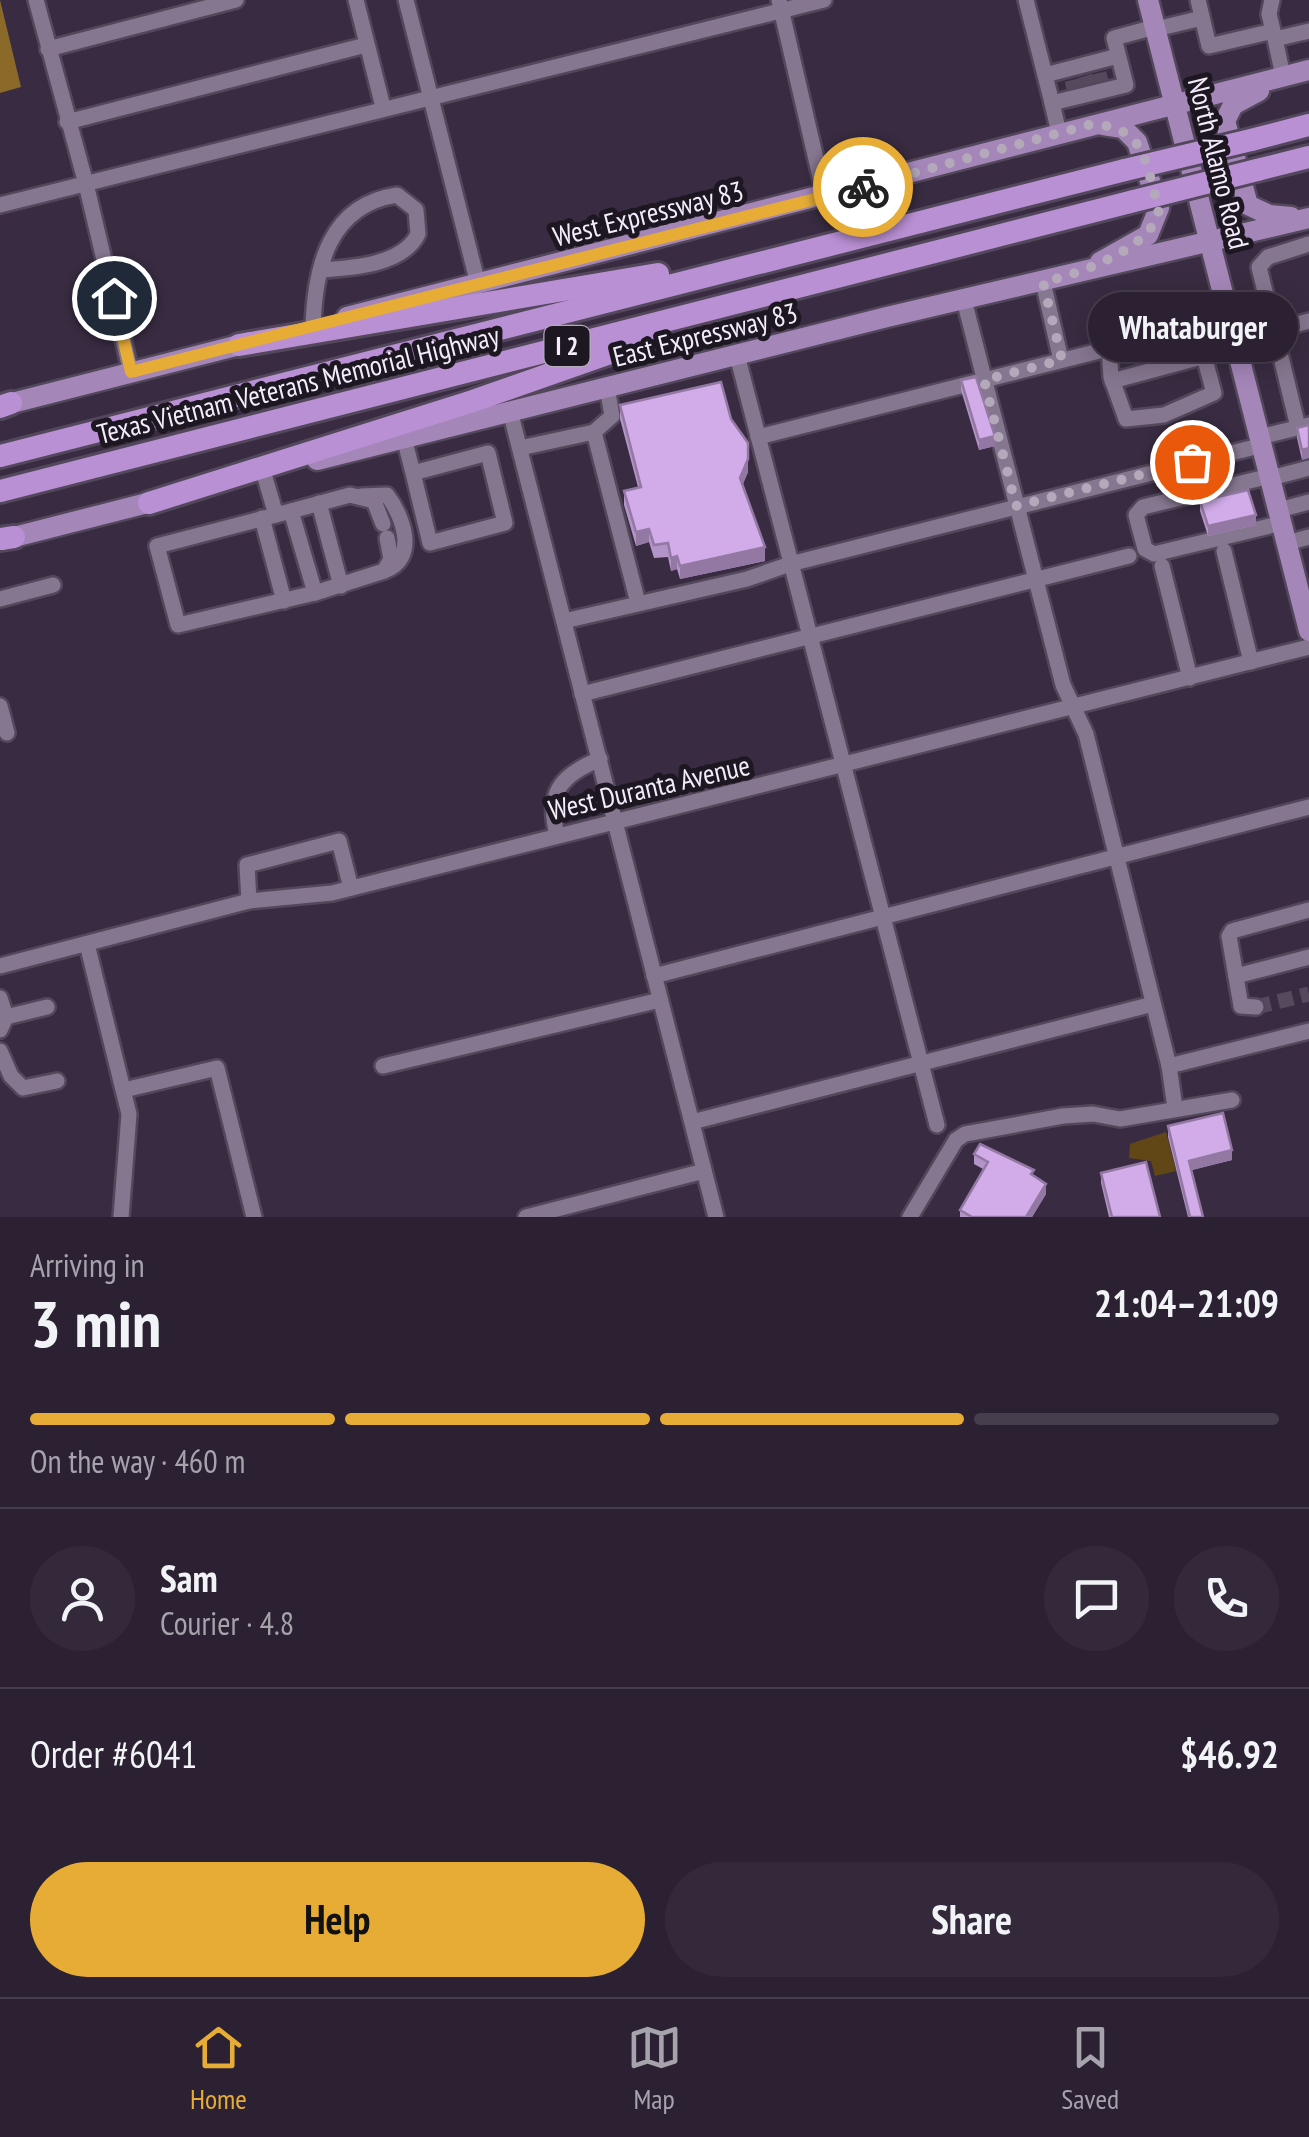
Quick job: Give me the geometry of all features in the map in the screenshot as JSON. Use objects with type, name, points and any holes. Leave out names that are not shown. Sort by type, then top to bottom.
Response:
[{"type":"highway","name":"Texas Vietnam Veterans Memorial Highway","points":[[0,456],[804,249],[1309,125]]},
{"type":"highway","name":"Texas Vietnam Veterans Memorial Highway","points":[[0,491],[1309,157]]},
{"type":"highway","points":[[238,345],[804,249]]},
{"type":"highway","points":[[149,503],[473,402],[774,296]]},
{"type":"main road","name":"North Alamo Road","points":[[1148,0],[1309,632]]},
{"type":"main road","name":"West Expressway 83","points":[[4,405],[825,198],[1176,102],[1309,70]]},
{"type":"main road","points":[[1285,76],[1232,105],[1225,121],[1248,206],[1268,215],[1309,218]]},
{"type":"main road","points":[[1076,275],[1148,235],[1158,220],[1159,208],[1137,142],[1123,128],[1102,122]]},
{"type":"main road","name":"East Expressway 83","points":[[5,538],[737,355],[1309,218]]},
{"type":"street","points":[[36,0],[131,372]]},
{"type":"street","points":[[48,49],[236,0]]},
{"type":"street","points":[[356,0],[383,106]]},
{"type":"street","points":[[406,0],[478,284]]},
{"type":"street","points":[[0,205],[383,106],[433,99],[780,5],[824,0]]},
{"type":"street","points":[[1026,0],[1059,133]]},
{"type":"street","points":[[1201,0],[1209,46],[1309,31]]},
{"type":"street","points":[[1201,0],[1216,44]]},
{"type":"street","points":[[780,5],[825,198]]},
{"type":"street","points":[[1268,5],[1285,76]]},
{"type":"street","points":[[1045,75],[1126,85],[1114,38],[1202,18]]},
{"type":"street","points":[[67,122],[366,44]]},
{"type":"street","points":[[1052,103],[1118,56]]},
{"type":"street","points":[[1087,81],[1102,122]]},
{"type":"street","points":[[313,326],[314,294],[321,270],[338,226],[354,210],[396,196],[416,210],[418,234],[398,254],[376,262],[321,270]]},
{"type":"street","points":[[1283,225],[1290,250]]},
{"type":"street","points":[[564,621],[747,580],[790,564],[1262,441],[1303,426],[1272,331],[1259,267],[1268,257],[1309,244]]},
{"type":"street","points":[[1043,282],[1062,360]]},
{"type":"street","points":[[964,300],[1063,685],[1086,734],[1169,1066],[1175,1108]]},
{"type":"street","points":[[758,437],[1230,318]]},
{"type":"street","points":[[1236,340],[1309,322]]},
{"type":"street","points":[[1109,348],[1130,422],[1164,416],[1214,393],[1196,327]]},
{"type":"street","points":[[737,355],[937,1125]]},
{"type":"street","points":[[1117,380],[1205,356]]},
{"type":"street","points":[[520,448],[594,432],[612,416],[607,388]]},
{"type":"street","points":[[510,412],[716,1217]]},
{"type":"street","points":[[594,432],[638,603]]},
{"type":"street","points":[[404,438],[430,542],[537,515]]},
{"type":"street","points":[[413,472],[488,453],[505,523]]},
{"type":"street","points":[[1309,468],[1144,507],[1136,515],[1145,549],[1154,554],[1283,525],[1309,502]]},
{"type":"street","points":[[264,474],[276,515],[315,593]]},
{"type":"street","points":[[360,496],[378,507],[387,530],[385,556],[394,568],[404,553],[401,514],[387,496],[360,496],[319,504],[157,546],[178,626],[342,586],[388,565]]},
{"type":"street","points":[[319,504],[342,586]]},
{"type":"street","points":[[276,515],[284,601]]},
{"type":"street","points":[[1283,525],[1309,537]]},
{"type":"street","points":[[1224,552],[1251,662]]},
{"type":"street","points":[[582,694],[1129,556]]},
{"type":"street","points":[[1162,566],[1190,678]]},
{"type":"street","points":[[0,600],[53,585]]},
{"type":"street","name":"West Duranta Avenue","points":[[0,966],[249,901],[351,888],[1309,647]]},
{"type":"street","points":[[0,706],[6,733]]},
{"type":"street","points":[[557,835],[552,805],[558,784],[574,770],[600,759]]},
{"type":"street","points":[[654,976],[884,920],[1309,807]]},
{"type":"street","points":[[249,901],[247,865],[339,842],[351,888]]},
{"type":"street","points":[[1256,1007],[1241,1006],[1229,943],[1232,931],[1309,910]]},
{"type":"street","points":[[87,944],[124,1090],[129,1149],[121,1217]]},
{"type":"street","points":[[1236,976],[1309,957]]},
{"type":"street","points":[[0,998],[3,1023],[47,1007]]},
{"type":"street","points":[[383,1066],[660,1000]]},
{"type":"street","points":[[692,1122],[1153,1004]]},
{"type":"street","points":[[1169,1066],[1309,1031]]},
{"type":"street","points":[[0,1051],[11,1076],[22,1088],[57,1081]]},
{"type":"street","points":[[124,1090],[217,1068],[254,1217]]},
{"type":"street","points":[[910,1217],[956,1140],[965,1134],[1063,1116],[1120,1119],[1232,1100]]},
{"type":"street","points":[[526,1217],[704,1170]]},
{"type":"shaded area","points":[[0,0],[21,87],[0,93]]},
{"type":"shaded area","points":[[1166,1132],[1176,1171],[1155,1176],[1151,1161],[1129,1158],[1130,1144]]},
{"type":"building","points":[[976,377],[995,436],[979,440],[961,380]]},
{"type":"building","points":[[721,382],[731,419],[748,443],[748,459],[740,478],[765,547],[680,566],[677,556],[671,558],[668,543],[654,545],[649,529],[636,532],[624,491],[641,487],[620,405]]},
{"type":"building","points":[[1309,425],[1309,448],[1302,450],[1297,428]]},
{"type":"building","points":[[1248,490],[1256,515],[1208,526],[1200,501]]},
{"type":"building","points":[[1223,1113],[1232,1150],[1189,1161],[1203,1217],[1190,1217],[1168,1126]]},
{"type":"building","points":[[980,1144],[1034,1170],[1031,1174],[1046,1184],[1026,1217],[972,1217],[960,1210],[988,1162],[974,1154]]},
{"type":"building","points":[[1146,1162],[1160,1217],[1112,1217],[1101,1173]]},
{"type":"tunnel","points":[[1099,73],[1102,86]]},
{"type":"tunnel","points":[[1085,76],[1089,89]]},
{"type":"tunnel","points":[[1072,80],[1075,92]]},
{"type":"tunnel","points":[[1256,1007],[1309,994]]},
{"type":"way so far","points":[[863,187],[1092,124],[1123,128],[1137,142],[1159,208],[1158,220],[1148,235],[1076,275],[1043,282],[1062,360],[984,380],[1016,506],[1192,462]]},
{"type":"place","name":"Whataburger","points":[[1192,462]]},
{"type":"route","points":[[114,298],[131,372],[863,187]]}]
